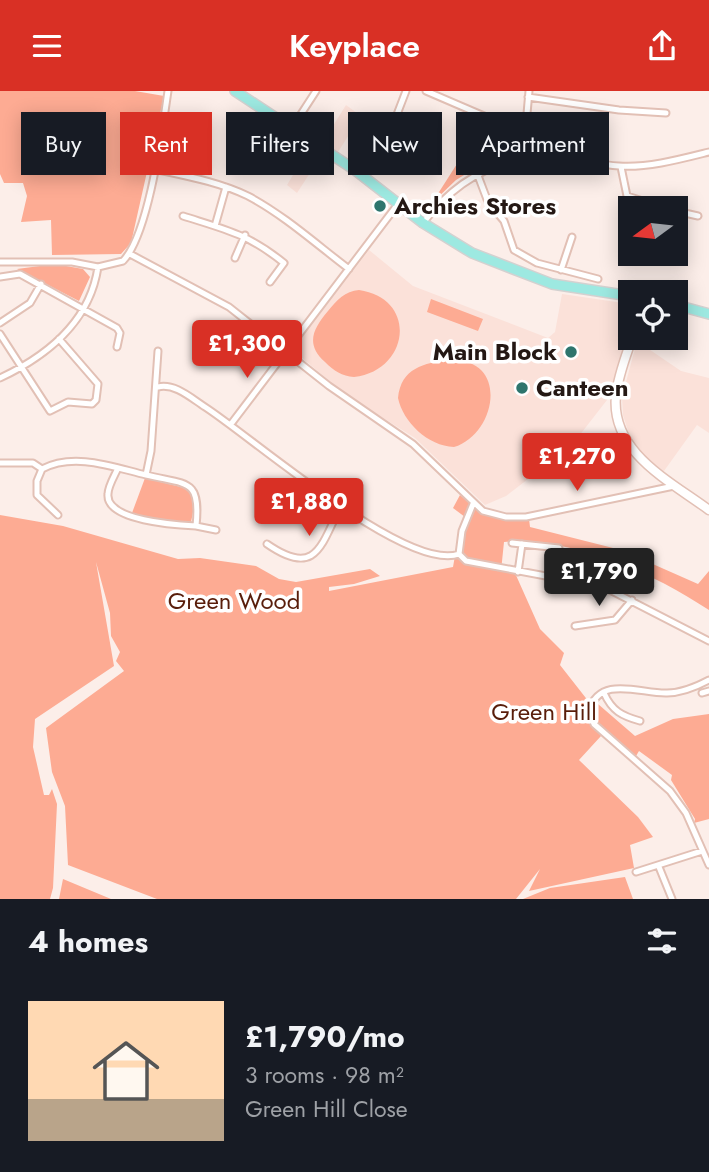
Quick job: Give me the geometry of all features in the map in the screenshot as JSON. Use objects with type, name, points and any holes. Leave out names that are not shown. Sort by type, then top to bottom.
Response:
[{"type":"main road","points":[[235,91],[267,112]]},
{"type":"main road","points":[[334,158],[423,223],[472,253],[502,267],[552,283],[618,294]]},
{"type":"main road","points":[[688,309],[709,314]]},
{"type":"street","points":[[165,112],[168,91]]},
{"type":"street","points":[[302,112],[316,91]]},
{"type":"street","points":[[398,112],[406,91]]},
{"type":"street","points":[[428,91],[476,112]]},
{"type":"street","points":[[526,112],[528,94],[619,110],[666,113]]},
{"type":"street","points":[[609,165],[621,167],[676,160],[709,152]]},
{"type":"street","points":[[621,167],[627,195],[630,196]]},
{"type":"street","points":[[0,263],[72,262],[98,267],[123,261],[135,245],[152,175]]},
{"type":"street","points":[[178,175],[226,187],[271,210],[349,269]]},
{"type":"street","points":[[423,223],[447,195],[474,175]]},
{"type":"street","points":[[478,175],[488,202],[504,221],[514,250],[526,259],[598,279]]},
{"type":"street","points":[[215,226],[226,187]]},
{"type":"street","points":[[231,424],[398,204]]},
{"type":"street","points":[[688,214],[698,216]]},
{"type":"street","points":[[183,216],[245,235],[284,263],[270,282]]},
{"type":"street","points":[[235,258],[245,235]]},
{"type":"street","points":[[561,270],[572,237]]},
{"type":"street","points":[[130,254],[229,307],[362,411],[414,444],[473,505],[498,516],[526,517],[676,485]]},
{"type":"street","points":[[0,378],[21,368],[78,321],[98,267]]},
{"type":"street","points":[[0,277],[20,274],[117,328],[120,333],[117,347]]},
{"type":"street","points":[[0,323],[30,303],[41,285]]},
{"type":"street","points":[[0,334],[50,411],[68,402],[92,404],[96,400],[98,384],[59,339]]},
{"type":"street","points":[[629,350],[616,396],[625,440],[640,459],[709,509]]},
{"type":"street","points":[[158,351],[154,379],[158,387]]},
{"type":"street","points":[[158,387],[171,386],[231,424],[390,538],[440,556],[459,554],[469,562],[591,583],[632,600],[709,641]]},
{"type":"street","points":[[145,475],[152,451],[154,393],[158,387]]},
{"type":"street","points":[[58,515],[45,509],[37,495],[37,481],[42,469],[62,462],[99,463],[187,485],[195,491],[198,500],[196,526]]},
{"type":"street","points":[[0,463],[33,463],[42,469]]},
{"type":"street","points":[[118,468],[107,494],[109,504],[116,510],[162,524],[216,530]]},
{"type":"street","points":[[660,488],[662,475]]},
{"type":"street","points":[[267,544],[297,560],[308,559],[316,552],[341,505]]},
{"type":"street","points":[[459,554],[462,531],[473,505]]},
{"type":"street","points":[[512,543],[559,548]]},
{"type":"street","points":[[518,572],[522,544]]},
{"type":"street","points":[[575,626],[615,619],[632,600]]},
{"type":"street","points":[[709,680],[681,692],[623,688],[604,693],[590,706],[589,715],[594,724],[670,791],[686,813],[709,865]]},
{"type":"street","points":[[702,693],[709,691]]},
{"type":"street","points":[[604,693],[609,704],[622,716],[640,721]]},
{"type":"street","points":[[636,872],[659,867],[702,851]]},
{"type":"street","points":[[659,867],[672,899]]},
{"type":"shaded area","points":[[346,105],[356,112],[348,112],[348,136],[338,152],[334,149],[334,124]]},
{"type":"shaded area","points":[[293,175],[309,175],[297,193],[287,185]]},
{"type":"shaded area","points":[[369,250],[413,286],[548,338],[555,332],[562,294],[618,302],[618,350],[623,350],[607,400],[572,445],[506,496],[485,505],[415,438],[345,394],[295,352],[294,348]]},
{"type":"shaded area","points":[[635,350],[650,350],[681,371],[709,378],[709,433],[697,425],[664,471],[645,458],[632,443],[623,415],[622,397]]},
{"type":"green space","points":[[0,91],[135,91],[164,96],[160,112],[120,112],[120,175],[146,175],[131,243],[121,254],[52,255],[51,220],[21,222],[27,196],[23,183],[4,183],[0,174]]},
{"type":"green space","points":[[456,165],[456,175],[464,175],[432,203]]},
{"type":"green space","points":[[55,264],[83,269],[90,277],[79,301],[17,269]]},
{"type":"green space","points":[[359,290],[378,296],[391,307],[398,320],[400,335],[396,349],[386,362],[372,372],[354,377],[338,373],[325,362],[315,349],[313,337],[318,324],[335,303],[345,294]]},
{"type":"green space","points":[[431,299],[483,319],[478,331],[427,312]]},
{"type":"green space","points":[[449,360],[468,362],[482,370],[489,383],[490,397],[487,413],[480,427],[469,439],[454,447],[435,442],[418,431],[405,416],[398,398],[404,380],[415,369]]},
{"type":"green space","points":[[145,478],[189,489],[195,503],[191,522],[159,520],[132,513]]},
{"type":"green space","points":[[460,495],[485,515],[529,519],[530,527],[621,550],[698,584],[709,571],[709,610],[637,570],[585,551],[531,542],[504,542],[501,571],[515,573],[540,629],[564,653],[560,665],[589,702],[586,714],[601,736],[579,760],[638,817],[653,837],[630,845],[634,868],[529,891],[540,869],[516,899],[157,899],[68,865],[65,806],[52,772],[46,728],[124,671],[116,661],[120,652],[111,636],[110,613],[96,562],[114,666],[35,719],[33,747],[44,795],[49,795],[52,789],[57,804],[53,888],[50,899],[0,899],[0,515],[63,526],[178,559],[200,558],[256,566],[279,579],[296,582],[370,569],[380,576],[354,584],[329,587],[329,591],[453,567],[456,550],[463,548],[465,517],[453,508]]},
{"type":"green space","points":[[598,704],[635,736],[673,719],[709,714],[709,819],[694,823],[695,819],[671,780],[672,775],[639,751],[636,756],[597,722],[591,713]]},
{"type":"green space","points":[[625,877],[633,899],[523,899],[550,888]]},
{"type":"green space","points":[[63,879],[111,899],[59,899]]},
{"type":"place","name":"Archies Stores","points":[[380,206]]},
{"type":"place","name":"Main Block","points":[[571,352]]},
{"type":"place","name":"Canteen","points":[[522,388]]},
{"type":"park label","name":"Green Wood","points":[[234,601]]},
{"type":"park label","name":"Green Hill","points":[[544,712]]}]
